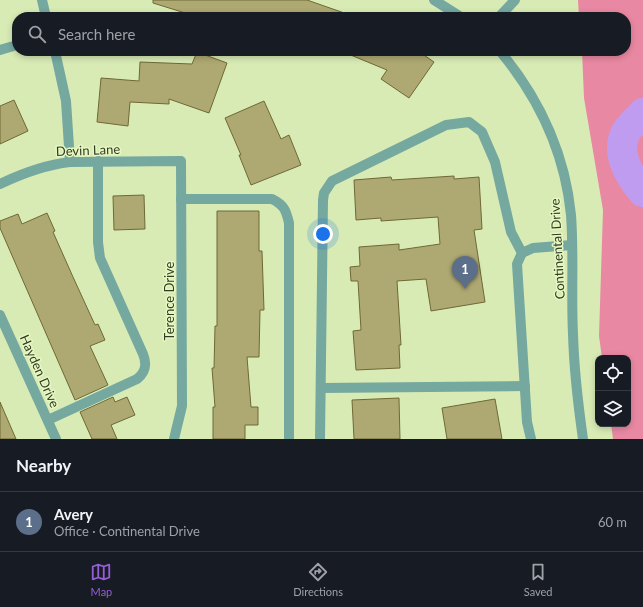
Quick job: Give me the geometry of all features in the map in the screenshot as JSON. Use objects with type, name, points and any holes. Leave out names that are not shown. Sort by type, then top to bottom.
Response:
[{"type":"street","points":[[42,0],[45,12]]},
{"type":"street","points":[[434,0],[453,12]]},
{"type":"street","points":[[504,12],[515,0]]},
{"type":"street","points":[[0,50],[12,46]]},
{"type":"street","points":[[56,56],[66,101],[70,162]]},
{"type":"street","name":"Continental Drive","points":[[504,56],[530,93],[553,139],[565,178],[571,215],[574,353],[583,439]]},
{"type":"street","points":[[320,439],[323,200],[324,193],[332,181],[446,124],[469,122],[482,132],[495,162],[511,232],[522,253]]},
{"type":"street","points":[[48,420],[137,379],[142,376],[146,366],[143,354],[100,258],[98,242],[98,161]]},
{"type":"street","name":"Devin Lane","points":[[0,184],[40,167],[70,162],[181,161]]},
{"type":"street","name":"Terence Drive","points":[[174,439],[182,406],[181,161]]},
{"type":"street","points":[[181,199],[272,200],[279,203],[286,209],[289,223],[289,439]]},
{"type":"street","points":[[531,439],[527,422],[517,264],[522,253],[533,248],[572,245]]},
{"type":"street","name":"Hayden Drive","points":[[0,315],[56,439]]},
{"type":"street","points":[[321,388],[525,386]]},
{"type":"shaded area","points":[[578,0],[643,0],[643,439],[613,439],[611,427],[631,427],[631,355],[602,355],[599,336],[603,210],[584,98],[582,56],[631,56],[631,12],[579,12]]},
{"type":"building","points":[[153,0],[307,0],[341,12],[182,12],[153,3]]},
{"type":"building","points":[[195,56],[208,56],[227,63],[209,113],[169,99],[169,104],[130,102],[128,126],[97,122],[101,78],[139,81],[140,62],[192,64]]},
{"type":"building","points":[[353,56],[425,56],[434,62],[409,98],[381,79],[387,70]]},
{"type":"building","points":[[14,100],[28,131],[0,144],[0,106]]},
{"type":"building","points":[[264,101],[281,139],[289,135],[301,165],[251,185],[239,155],[241,155],[225,118]]},
{"type":"building","points":[[454,176],[454,179],[479,177],[482,229],[474,230],[485,302],[431,311],[426,279],[397,281],[401,345],[399,345],[400,368],[356,370],[353,331],[361,330],[358,281],[351,281],[350,267],[360,266],[359,247],[399,244],[399,250],[440,244],[438,217],[381,221],[381,218],[356,220],[354,180],[391,177],[392,180]]},
{"type":"building","points":[[144,195],[145,229],[114,230],[113,196]]},
{"type":"building","points":[[217,211],[259,211],[259,251],[262,251],[264,310],[260,310],[259,357],[247,357],[251,407],[258,407],[258,425],[245,425],[245,439],[213,439],[213,407],[215,407],[212,368],[214,368],[215,326],[217,326]]},
{"type":"building","points":[[47,213],[55,231],[53,232],[73,277],[95,325],[98,324],[105,340],[90,346],[108,385],[75,400],[0,228],[0,221],[18,214],[22,224]]},
{"type":"building","points":[[113,397],[115,402],[127,397],[135,415],[111,425],[117,439],[92,439],[80,412]]},
{"type":"building","points":[[399,398],[400,439],[354,439],[352,400]]},
{"type":"building","points":[[495,399],[502,439],[447,439],[442,408]]},
{"type":"building","points":[[0,402],[16,439],[0,439]]},
{"type":"waterway","points":[[643,113],[626,132],[622,148],[625,164],[633,179],[643,192]]},
{"type":"place","name":"Avery","points":[[465,289]]}]
